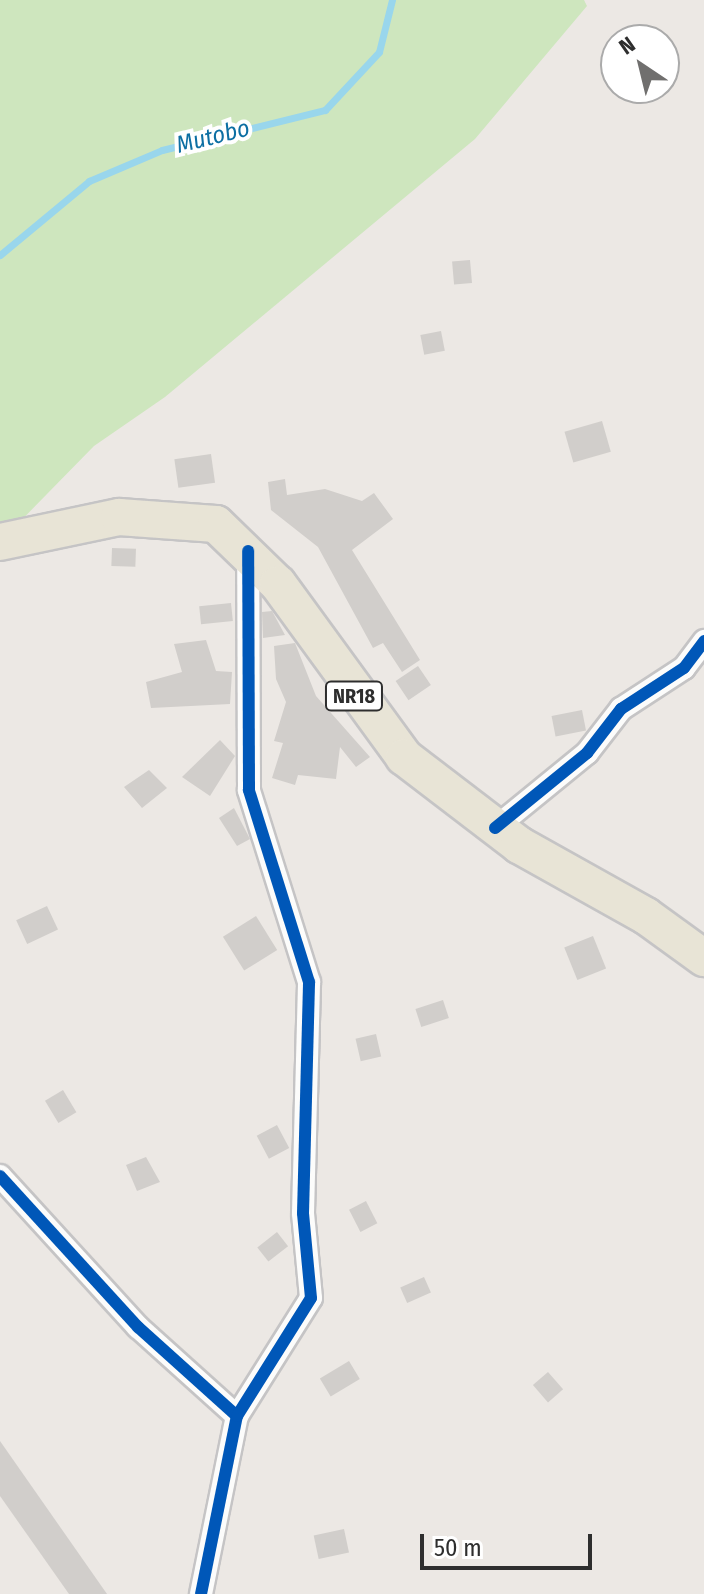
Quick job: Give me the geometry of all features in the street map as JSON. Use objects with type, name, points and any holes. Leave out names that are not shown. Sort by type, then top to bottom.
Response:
[{"type":"main road","name":"NR18","points":[[0,542],[119,517],[186,517],[216,524],[248,551],[404,757],[495,828],[646,916],[704,958]]},
{"type":"street","points":[[201,1594],[237,1416],[311,1298],[303,1213],[309,982],[249,790],[248,551]]},
{"type":"street","points":[[495,828],[587,753],[621,709],[684,668],[704,641]]},
{"type":"street","points":[[0,1176],[138,1327],[237,1416]]},
{"type":"green space","points":[[0,0],[584,0],[587,6],[475,139],[165,397],[94,446],[0,542]]},
{"type":"building","points":[[470,260],[472,283],[454,284],[452,262]]},
{"type":"building","points":[[441,331],[445,351],[424,355],[420,335]]},
{"type":"building","points":[[602,421],[611,452],[573,463],[565,432]]},
{"type":"building","points":[[211,454],[215,483],[178,488],[174,459]]},
{"type":"building","points":[[285,479],[287,495],[325,489],[362,501],[374,493],[393,519],[352,550],[420,660],[402,672],[383,643],[373,648],[318,547],[271,510],[268,482]]},
{"type":"building","points":[[112,548],[136,549],[135,567],[111,566]]},
{"type":"building","points":[[231,603],[233,621],[201,624],[199,606]]},
{"type":"building","points":[[272,611],[285,635],[263,638],[262,612]]},
{"type":"building","points":[[206,640],[216,671],[232,672],[230,704],[151,708],[146,682],[182,672],[174,644]]},
{"type":"building","points":[[295,643],[316,696],[370,757],[356,767],[340,747],[336,779],[298,775],[295,785],[272,778],[283,743],[274,741],[286,702],[276,679],[274,646]]},
{"type":"building","points":[[418,666],[431,685],[408,700],[396,681]]},
{"type":"building","points":[[582,710],[586,731],[556,737],[552,716]]},
{"type":"building","points":[[220,740],[235,756],[210,796],[182,777]]},
{"type":"building","points":[[149,770],[167,788],[142,808],[124,787]]},
{"type":"building","points":[[234,808],[250,839],[237,846],[219,818]]},
{"type":"building","points":[[47,906],[58,930],[27,944],[16,920]]},
{"type":"building","points":[[256,916],[277,950],[244,971],[223,937]]},
{"type":"building","points":[[593,936],[606,968],[577,980],[564,948]]},
{"type":"building","points":[[443,1000],[449,1018],[421,1027],[415,1009]]},
{"type":"building","points":[[376,1034],[381,1056],[361,1061],[356,1039]]},
{"type":"building","points":[[63,1090],[76,1112],[58,1123],[45,1101]]},
{"type":"building","points":[[277,1125],[289,1148],[269,1159],[257,1136]]},
{"type":"building","points":[[146,1157],[160,1182],[137,1191],[126,1165]]},
{"type":"building","points":[[366,1201],[377,1223],[360,1232],[349,1210]]},
{"type":"building","points":[[277,1232],[288,1246],[268,1262],[257,1247]]},
{"type":"building","points":[[424,1277],[431,1293],[407,1303],[400,1288]]},
{"type":"building","points":[[349,1361],[360,1379],[331,1397],[320,1379]]},
{"type":"building","points":[[548,1372],[563,1389],[548,1402],[533,1385]]},
{"type":"building","points":[[0,1441],[107,1594],[69,1594],[0,1496]]},
{"type":"building","points":[[344,1529],[349,1552],[319,1559],[314,1535]]},
{"type":"waterway","name":"Mutobo","points":[[0,255],[89,181],[162,150],[325,110],[379,52],[392,0]]},
{"type":"cycle path","points":[[201,1594],[237,1416],[311,1298],[303,1213],[309,982],[249,790],[248,551]]},
{"type":"cycle path","points":[[495,828],[587,753],[621,709],[684,668],[704,641]]},
{"type":"cycle path","points":[[0,1176],[138,1327],[237,1416]]}]
